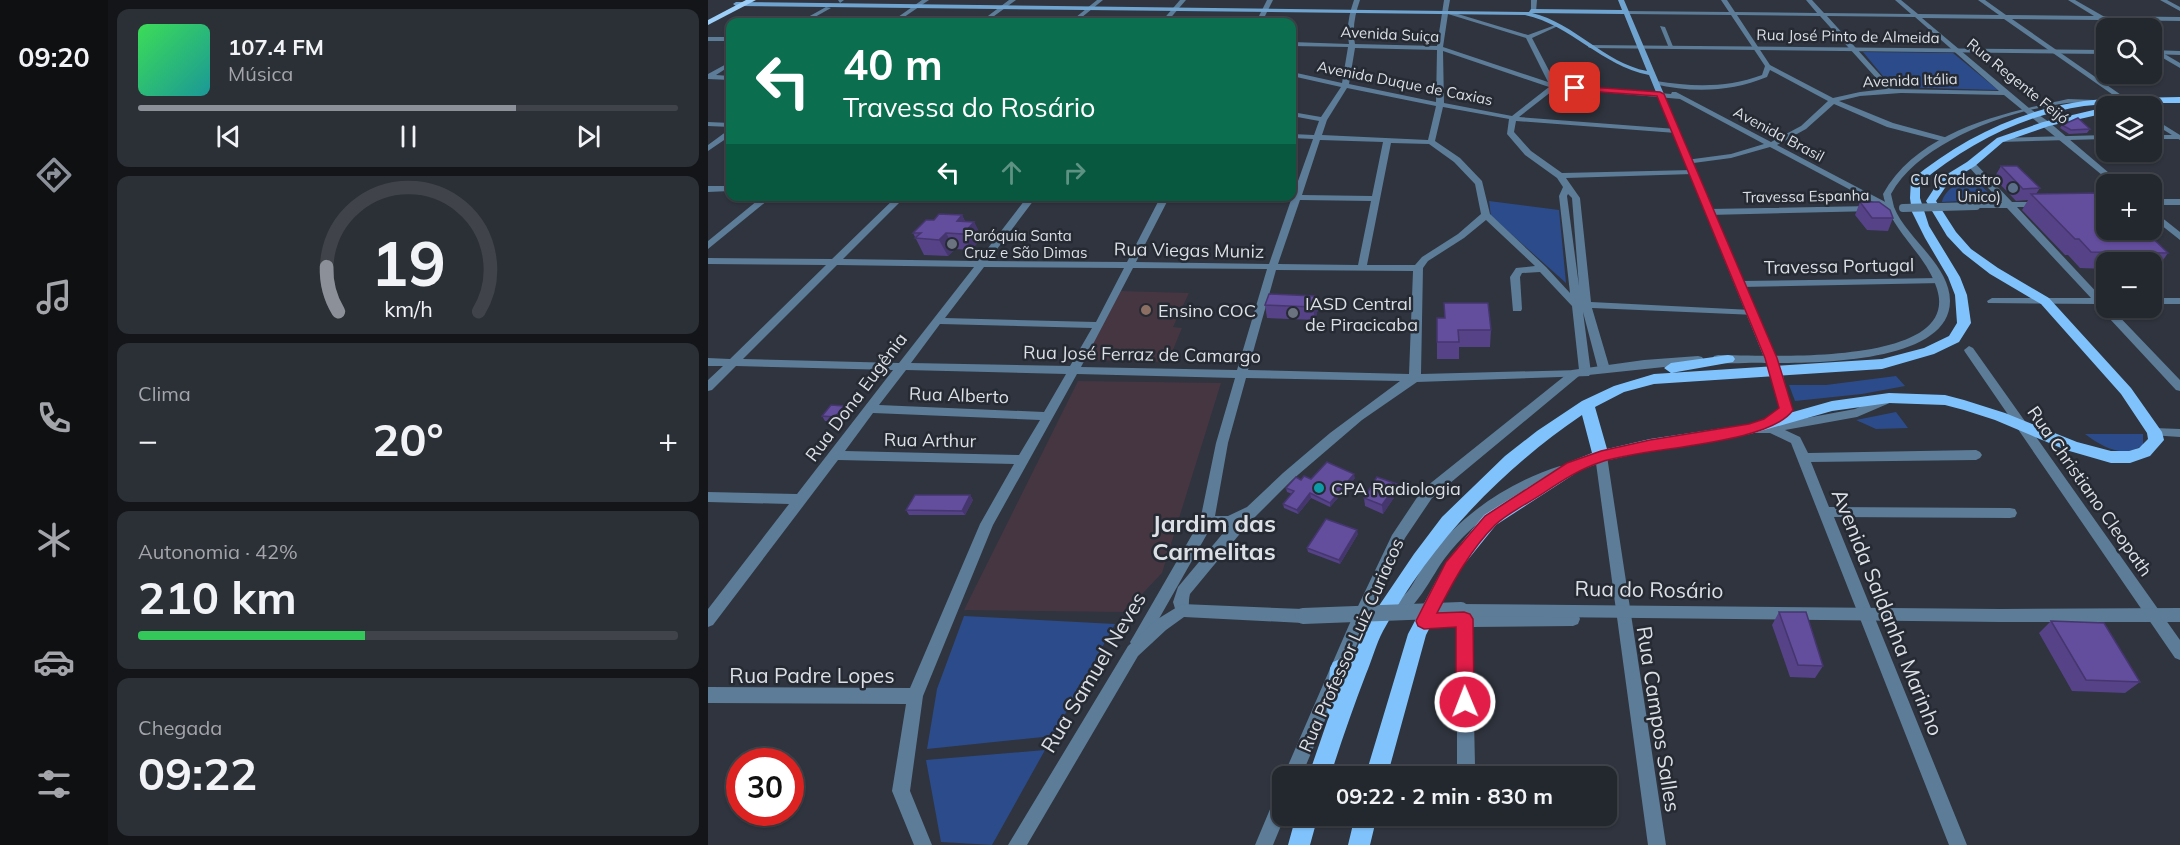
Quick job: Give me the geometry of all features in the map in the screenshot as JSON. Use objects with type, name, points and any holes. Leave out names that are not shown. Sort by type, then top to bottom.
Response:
[{"type":"highway","points":[[708,21],[745,2]]},
{"type":"main road","points":[[1621,0],[1774,365],[1786,410],[1770,426]]},
{"type":"main road","points":[[745,2],[1626,12]]},
{"type":"main road","points":[[1446,11],[1538,12],[1632,71],[1652,74]]},
{"type":"main road","points":[[2162,101],[2180,100]]},
{"type":"main road","points":[[1619,389],[1654,379],[1774,365],[1882,364],[1929,351],[1954,339],[1964,323],[1960,291],[1920,224],[1914,195],[1915,182],[1931,168],[1971,142],[2002,126],[2036,117],[2096,107]]},
{"type":"main road","points":[[2162,108],[2180,107]]},
{"type":"main road","points":[[1379,766],[1417,634],[1452,567],[1490,520],[1572,467],[1601,456],[1703,436],[1770,426],[1832,406],[1889,398],[1945,400],[1985,411],[2100,455],[2132,458],[2152,447],[2156,440],[2154,432],[2126,391],[2045,301],[1994,271],[1967,251],[1941,219],[1931,201],[1934,194],[1953,173],[1971,164],[2000,140],[2036,117]]},
{"type":"main road","points":[[1323,766],[1336,724],[1375,628],[1420,559],[1448,522],[1511,460],[1542,435],[1587,405],[1664,370],[1728,359]]},
{"type":"main road","points":[[1587,405],[1601,456]]},
{"type":"main road","points":[[1336,724],[1340,668]]},
{"type":"main road","points":[[1299,845],[1304,826]]},
{"type":"main road","points":[[1359,845],[1364,826]]},
{"type":"street","points":[[988,18],[1013,0]]},
{"type":"street","points":[[1081,18],[1100,0]]},
{"type":"street","points":[[1168,18],[1183,0]]},
{"type":"street","points":[[1261,18],[1270,0]]},
{"type":"street","points":[[1345,86],[1352,45],[1350,34],[1353,10],[1357,0]]},
{"type":"street","points":[[1431,142],[1440,105],[1440,48],[1447,0]]},
{"type":"street","points":[[1534,0],[1538,12]]},
{"type":"street","points":[[1724,0],[1768,66],[1833,101],[1890,124],[1946,140]]},
{"type":"street","points":[[1809,0],[1892,92]]},
{"type":"street","name":"Rua Regente Feijó","points":[[1898,0],[2006,93],[2106,174]]},
{"type":"street","points":[[1981,0],[2119,96]]},
{"type":"street","points":[[2071,0],[2101,18]]},
{"type":"street","points":[[2163,0],[2180,9]]},
{"type":"street","points":[[900,18],[921,3]]},
{"type":"street","points":[[809,18],[828,8]]},
{"type":"street","points":[[1446,11],[1528,37],[1556,25]]},
{"type":"street","points":[[1626,12],[2101,18]]},
{"type":"street","points":[[2162,19],[2180,19]]},
{"type":"street","points":[[1662,27],[1672,48]]},
{"type":"street","points":[[1528,37],[1554,86],[1513,118],[1510,132],[1528,153],[1560,176],[1576,198],[1586,306],[1604,369]]},
{"type":"street","points":[[708,39],[726,39]]},
{"type":"street","name":"Avenida Suiça","points":[[1296,44],[1440,48],[1554,86],[1682,97]]},
{"type":"street","name":"Rua José Pinto de Almeida","points":[[1590,46],[2096,52]]},
{"type":"street","points":[[2162,52],[2180,53]]},
{"type":"street","points":[[2162,56],[2180,66]]},
{"type":"street","points":[[708,77],[726,66]]},
{"type":"street","points":[[1656,83],[1691,89],[1723,88],[1746,84],[1765,76],[1768,66]]},
{"type":"street","name":"Avenida Duque de Caxias","points":[[1296,75],[1513,118],[1676,131]]},
{"type":"street","points":[[708,77],[726,78]]},
{"type":"street","name":"Avenida Brasil","points":[[1656,83],[1890,208]]},
{"type":"street","name":"Rua Samuel Neves","points":[[1297,198],[1323,120],[1345,86]]},
{"type":"street","name":"Avenida Itália","points":[[1833,101],[1892,92],[2006,93]]},
{"type":"street","points":[[1689,162],[1729,158],[1772,146],[1800,130],[1833,101]]},
{"type":"street","points":[[1940,281],[1890,208],[1887,194],[1907,167],[1946,140],[1985,121],[2036,117],[2068,101],[2096,105]]},
{"type":"street","points":[[1296,115],[1323,120]]},
{"type":"street","points":[[708,124],[726,125]]},
{"type":"street","points":[[2162,125],[2179,137]]},
{"type":"street","points":[[708,149],[726,136]]},
{"type":"street","points":[[1296,136],[1431,142],[1457,160],[1479,183],[1486,215],[1543,268],[1575,304],[1752,313]]},
{"type":"street","points":[[2000,140],[2096,137]]},
{"type":"street","points":[[2162,137],[2179,137]]},
{"type":"street","points":[[1362,268],[1388,139]]},
{"type":"street","points":[[1971,164],[2006,204],[2096,295]]},
{"type":"street","points":[[1560,176],[1693,172]]},
{"type":"street","points":[[1568,186],[1563,196],[1580,373]]},
{"type":"street","points":[[708,189],[726,189]]},
{"type":"street","points":[[1297,198],[1377,199]]},
{"type":"street","points":[[708,246],[763,201]]},
{"type":"street","points":[[708,387],[897,201]]},
{"type":"street","name":"Rua Dona Eugênia","points":[[708,620],[1029,201]]},
{"type":"street","points":[[923,845],[901,791],[915,696],[987,524],[1099,325],[1163,201]]},
{"type":"street","name":"Rua Samuel Neves","points":[[1017,845],[1207,522],[1222,443],[1240,375],[1272,268],[1296,201]]},
{"type":"street","points":[[2162,202],[2180,202]]},
{"type":"street","name":"Travessa Espanha","points":[[1709,212],[2051,204]]},
{"type":"street","points":[[1133,651],[1161,625],[1182,610],[1180,602],[1183,591],[1256,506],[1329,439],[1414,378],[1418,268],[1425,259],[1461,236],[1486,215]]},
{"type":"street","points":[[2162,221],[2180,237]]},
{"type":"street","points":[[1568,254],[1580,254]]},
{"type":"street","name":"Rua Viegas Muniz","points":[[708,261],[979,266],[1418,268]]},
{"type":"street","points":[[1517,309],[1515,277],[1519,270],[1543,268]]},
{"type":"street","name":"Rua José Ferraz de Camargo","points":[[708,362],[1414,378],[1580,373],[1644,364],[1728,359],[1774,365],[1880,352],[1917,340],[1933,328],[1944,314],[1945,302],[1940,281]]},
{"type":"street","name":"Travessa Portugal","points":[[1740,284],[1940,281]]},
{"type":"street","points":[[1992,301],[2096,301]]},
{"type":"street","points":[[2162,301],[2180,301]]},
{"type":"street","points":[[2117,318],[2180,387]]},
{"type":"street","points":[[935,321],[1099,325]]},
{"type":"street","name":"Rua Christiano Cleopath","points":[[1970,350],[2180,653]]},
{"type":"street","name":"Rua Professor Luiz Curiacos","points":[[1297,766],[1357,625],[1399,535],[1427,494],[1580,373]]},
{"type":"street","name":"Rua Alberto","points":[[868,409],[1048,416]]},
{"type":"street","name":"Avenida Saldanha Marinho","points":[[1770,426],[1796,440],[1958,845]]},
{"type":"street","points":[[2154,432],[2180,433]]},
{"type":"street","name":"Rua Arthur","points":[[835,455],[1023,460]]},
{"type":"street","points":[[1803,458],[1976,455]]},
{"type":"street","name":"Rua Campos Salles","points":[[1601,456],[1621,609],[1657,845]]},
{"type":"street","points":[[1390,614],[1410,599],[1431,564],[1471,518],[1488,505],[1526,484],[1572,467]]},
{"type":"street","points":[[708,497],[801,498]]},
{"type":"street","points":[[1207,522],[1230,521],[1256,506]]},
{"type":"street","points":[[1826,512],[2010,513]]},
{"type":"street","name":"Rua do Rosário","points":[[1182,610],[1303,616],[1462,615],[1621,609],[1866,614],[2180,615]]},
{"type":"street","points":[[1424,621],[1462,615],[1573,619]]},
{"type":"street","points":[[1462,615],[1466,765]]},
{"type":"street","name":"Rua Padre Lopes","points":[[708,695],[915,696]]},
{"type":"street","points":[[1264,845],[1272,825]]},
{"type":"shaded area","points":[[1863,52],[1953,53],[1998,90],[1892,87]]},
{"type":"shaded area","points":[[1972,177],[1995,199],[1942,202],[1950,189]]},
{"type":"shaded area","points":[[1489,201],[1559,210],[1566,283],[1491,216]]},
{"type":"shaded area","name":"Ensino COC","points":[[1121,291],[1189,293],[1173,327],[1182,328],[1168,362],[1083,360]]},
{"type":"shaded area","points":[[1896,376],[1905,386],[1862,394],[1795,401],[1789,385],[1826,385]]},
{"type":"shaded area","points":[[1078,381],[1221,383],[1162,573],[1125,612],[964,610]]},
{"type":"shaded area","points":[[1896,412],[1908,428],[1876,429],[1856,420]]},
{"type":"shaded area","points":[[2085,434],[2143,434],[2143,445],[2128,451],[2113,450]]},
{"type":"shaded area","points":[[964,616],[1115,624],[1053,736],[927,749],[937,689]]},
{"type":"shaded area","points":[[1045,750],[992,845],[941,842],[926,760]]},
{"type":"building","points":[[2078,118],[2090,129],[2071,130],[2062,125]]},
{"type":"building","points":[[2001,166],[2017,166],[2040,188],[2023,189]]},
{"type":"building","points":[[2096,193],[2096,240],[2154,240],[2168,253],[2091,252],[2031,194]]},
{"type":"building","points":[[1860,202],[1879,202],[1890,210],[1893,218],[1872,218]]},
{"type":"building","points":[[939,214],[962,215],[957,221],[974,222],[963,234],[946,233],[939,240],[915,238],[921,233],[913,233],[926,220],[934,220]]},
{"type":"building","points":[[1269,294],[1316,296],[1313,307],[1265,305]]},
{"type":"building","points":[[1444,303],[1488,303],[1491,330],[1458,330],[1459,342],[1437,342],[1437,318],[1445,318]]},
{"type":"building","points":[[831,405],[844,406],[835,417],[822,416]]},
{"type":"building","name":"CPA Radiologia","points":[[1327,462],[1354,474],[1330,503],[1310,493],[1297,510],[1283,504],[1294,491],[1286,488],[1296,477],[1301,480],[1304,476],[1311,479]]},
{"type":"building","points":[[1377,477],[1397,484],[1382,505],[1364,498]]},
{"type":"building","points":[[915,495],[970,495],[962,511],[906,510]]},
{"type":"building","points":[[1326,519],[1357,530],[1339,560],[1307,548]]},
{"type":"building","points":[[1779,612],[1806,612],[1823,666],[1798,665]]},
{"type":"building","points":[[2051,621],[2104,623],[2140,682],[2086,680]]},
{"type":"place","name":"Cu (Cadastro Unico)","points":[[2013,188]]},
{"type":"place","name":"Paróquia Santa Cruz e São Dimas","points":[[952,244]]},
{"type":"place","name":"Ensino COC","points":[[1146,310]]},
{"type":"place","name":"IASD Central de Piracicaba","points":[[1293,313]]},
{"type":"place","name":"CPA Radiologia","points":[[1319,488]]},
{"type":"district","name":"Jardim das Carmelitas","points":[[1214,537]]},
{"type":"route","points":[[1465,702],[1464,619],[1424,621],[1452,567],[1490,520],[1572,467],[1601,456],[1750,429],[1769,423],[1786,410],[1771,358],[1660,94],[1575,88]]}]
